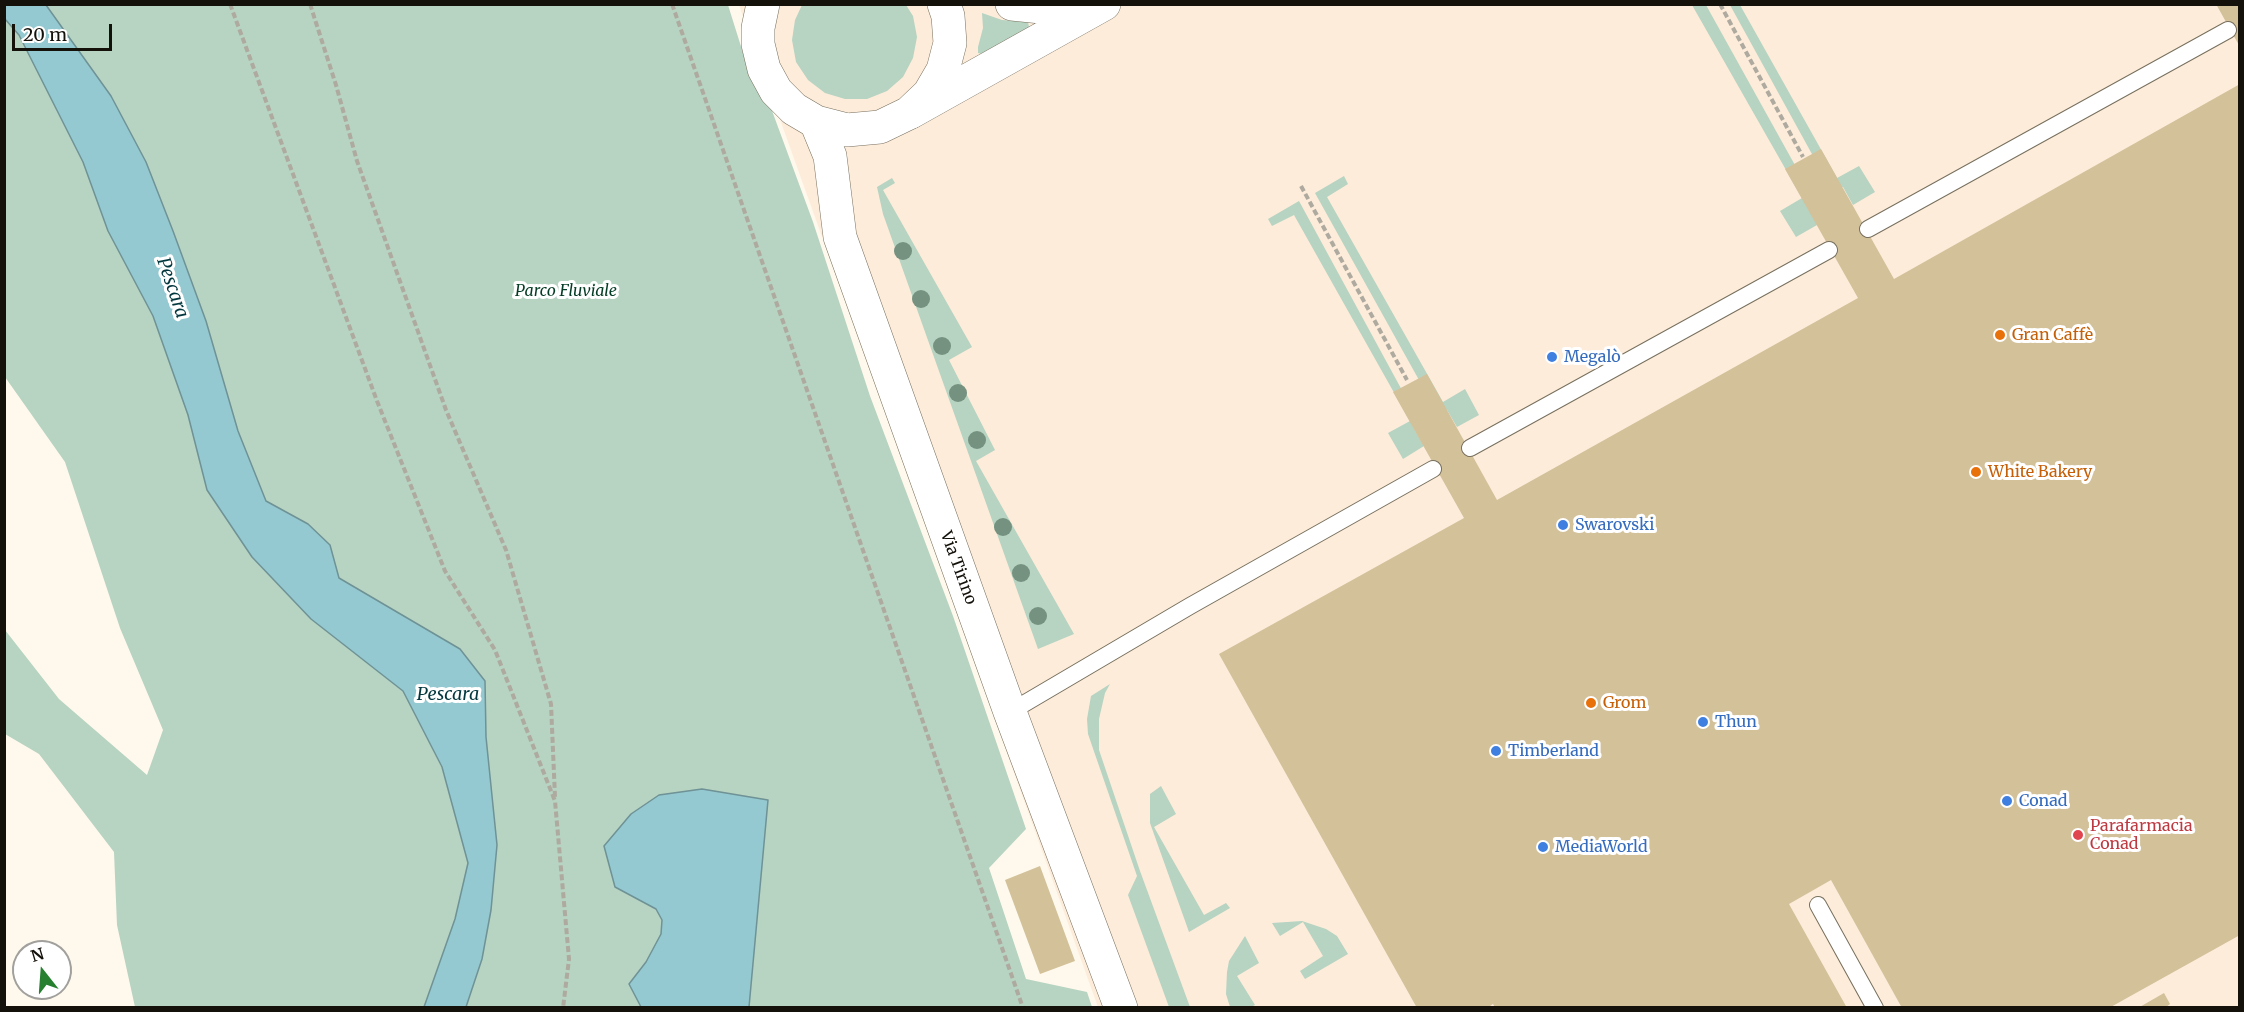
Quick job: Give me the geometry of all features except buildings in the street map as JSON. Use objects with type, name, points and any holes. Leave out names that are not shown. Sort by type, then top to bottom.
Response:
[{"type":"street","points":[[756,4],[759,44],[764,69],[776,91],[794,109],[816,122],[847,130],[880,127],[909,113],[1104,4]]},
{"type":"street","points":[[759,44],[758,28],[763,4]]},
{"type":"street","points":[[909,113],[929,94],[943,70],[950,43],[948,16],[944,4]]},
{"type":"street","points":[[1012,4],[1061,9],[1087,4]]},
{"type":"street","name":"Via Tirino","points":[[816,122],[830,156],[840,237],[1010,712],[1120,1008]]},
{"type":"lane","points":[[1868,229],[2228,30]]},
{"type":"lane","points":[[1470,448],[1829,250]]},
{"type":"lane","points":[[1010,712],[1160,622],[1433,469]]},
{"type":"lane","points":[[1818,905],[1875,1008]]},
{"type":"path","points":[[230,4],[377,401],[445,571],[495,650],[555,801]]},
{"type":"path","points":[[310,4],[376,215],[446,410],[506,550],[551,705],[555,801],[569,958],[563,1008]]},
{"type":"path","points":[[672,4],[1023,1008]]},
{"type":"path","points":[[1720,4],[1803,157]]},
{"type":"path","points":[[1301,186],[1407,380]]},
{"type":"shaded area","name":"Megalò","points":[[739,5],[2239,5],[2239,1007],[1098,1007]]},
{"type":"green space","name":"Parco Fluviale","points":[[46,5],[728,5],[744,56],[771,108],[813,222],[870,396],[953,616],[1026,829],[989,868],[1026,979],[1087,992],[1092,1007],[749,1007],[768,800],[615,887],[656,909],[662,920],[661,934],[646,962],[629,984],[641,1007],[466,1007],[482,959],[491,910],[497,845],[486,737],[485,681],[460,649],[339,578],[330,545],[308,524],[266,501],[238,431],[173,231],[146,162],[111,96]]},
{"type":"green space","points":[[802,5],[906,5],[913,16],[917,37],[913,58],[903,77],[887,91],[867,99],[845,99],[825,93],[808,80],[796,62],[792,40],[795,20]]},
{"type":"green space","points":[[1692,5],[1706,5],[1811,194],[1817,225],[1796,237],[1780,211],[1802,198]]},
{"type":"green space","points":[[1730,5],[1740,5],[1837,178],[1859,166],[1875,192],[1853,205],[1843,187],[1829,185]]},
{"type":"green space","points":[[982,13],[1002,20],[1028,22],[1029,27],[982,54],[978,53],[983,28]]},
{"type":"green space","points":[[5,19],[19,34],[83,162],[108,231],[153,316],[188,415],[207,490],[252,557],[311,619],[403,691],[442,768],[468,863],[455,919],[424,1007],[135,1007],[117,925],[114,852],[39,754],[5,734],[5,630],[59,699],[147,775],[163,730],[120,628],[65,462],[5,377]]},
{"type":"green space","points":[[1344,176],[1348,184],[1327,197],[1443,402],[1465,389],[1479,415],[1457,427],[1447,410],[1434,407],[1315,193]]},
{"type":"green space","points":[[892,178],[895,183],[883,190],[972,347],[949,360],[995,450],[976,461],[1074,634],[1038,649],[883,214],[877,187]]},
{"type":"green space","points":[[1299,201],[1416,416],[1413,427],[1424,446],[1403,459],[1388,433],[1410,421],[1294,215],[1272,226],[1268,219]]},
{"type":"green space","points":[[1110,684],[1105,693],[1099,719],[1099,750],[1190,1007],[1169,1007],[1128,895],[1137,876],[1088,734],[1087,719],[1091,696]]},
{"type":"green space","points":[[1161,786],[1176,814],[1154,827],[1204,915],[1226,903],[1230,908],[1189,932],[1150,823],[1150,794]]},
{"type":"green space","points":[[1302,921],[1326,929],[1337,936],[1348,954],[1305,979],[1300,971],[1323,956],[1303,922],[1280,936],[1272,923]]},
{"type":"green space","points":[[1245,936],[1259,963],[1237,976],[1255,1005],[1230,1007],[1226,994],[1229,961]]},
{"type":"water","name":"Pescara","points":[[5,4],[46,5],[111,96],[146,162],[206,321],[238,431],[266,501],[308,524],[330,545],[339,578],[460,649],[485,681],[486,737],[497,845],[491,910],[482,959],[466,1007],[424,1007],[455,919],[468,863],[442,767],[403,691],[311,619],[252,557],[207,490],[188,415],[153,316],[108,231],[83,162],[19,35],[5,19]]},
{"type":"water","points":[[702,789],[768,800],[749,1007],[641,1007],[629,984],[646,962],[661,934],[662,920],[656,909],[615,887],[604,846],[631,814],[659,795]]},
{"type":"place","name":"Gran Caffè","points":[[2000,335]]},
{"type":"place","name":"Megalò","points":[[1552,357]]},
{"type":"place","name":"White Bakery","points":[[1976,472]]},
{"type":"place","name":"Swarovski","points":[[1563,525]]},
{"type":"place","name":"Grom","points":[[1591,703]]},
{"type":"place","name":"Thun","points":[[1703,722]]},
{"type":"place","name":"Timberland","points":[[1496,751]]},
{"type":"place","name":"Conad","points":[[2007,801]]},
{"type":"place","name":"Parafarmacia Conad","points":[[2078,835]]},
{"type":"place","name":"MediaWorld","points":[[1543,847]]}]
